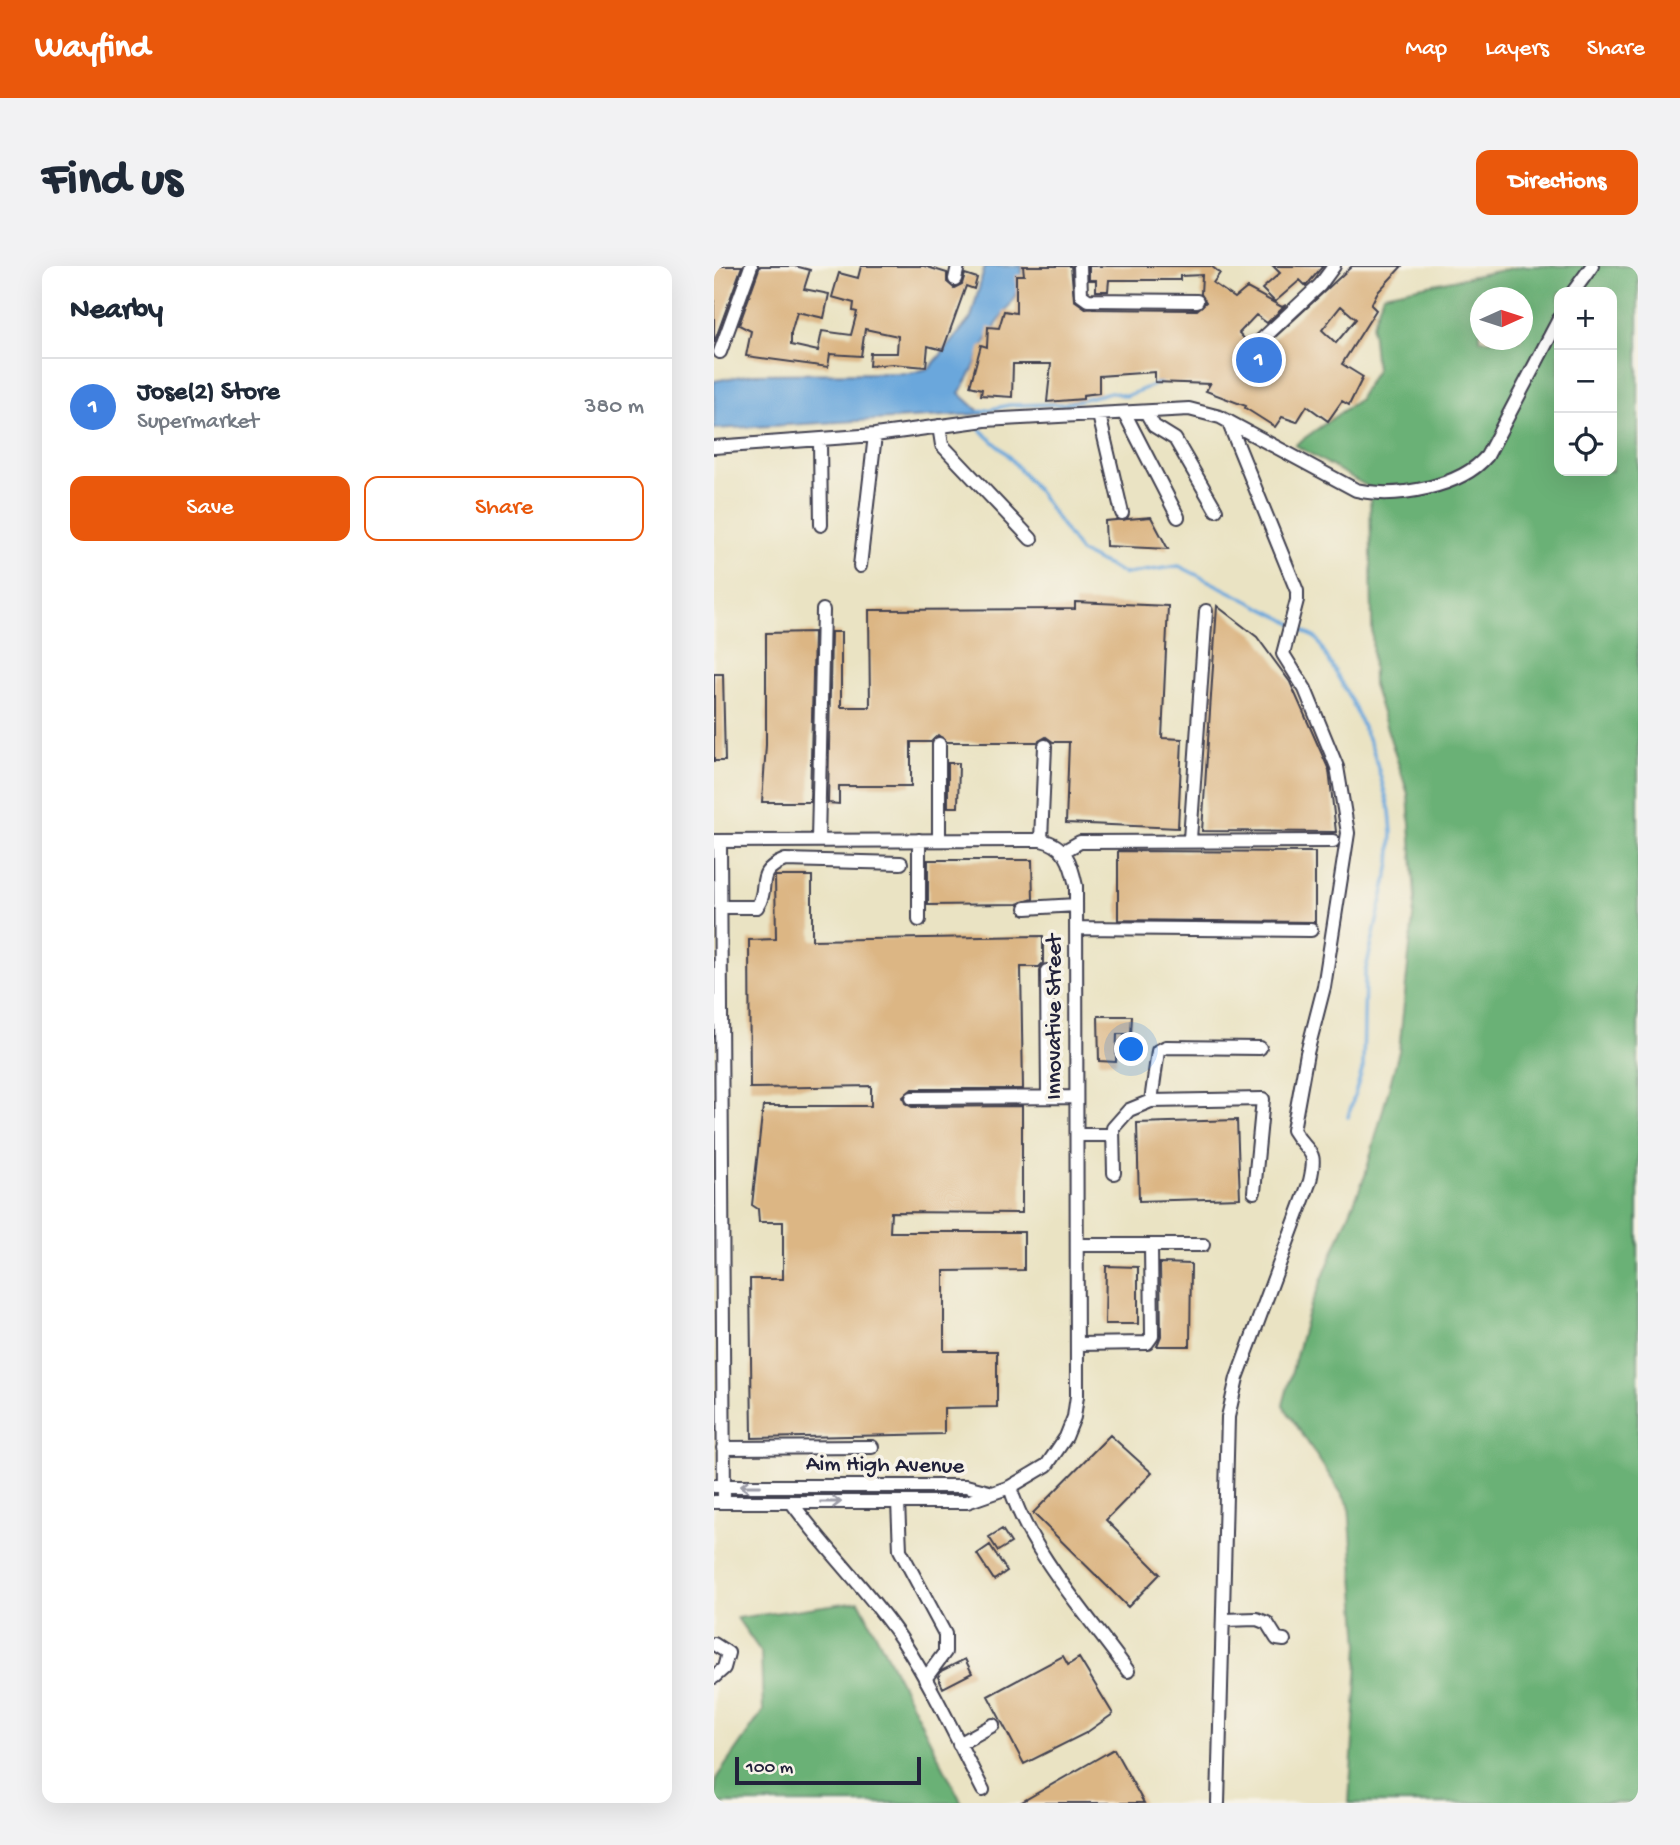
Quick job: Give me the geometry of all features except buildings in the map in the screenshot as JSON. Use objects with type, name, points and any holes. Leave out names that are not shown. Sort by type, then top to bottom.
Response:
[{"type":"street","points":[[720,352],[751,266]]},
{"type":"street","points":[[1080,266],[1079,287],[1081,295],[1088,300],[1197,301]]},
{"type":"street","points":[[1259,342],[1320,285],[1334,266]]},
{"type":"street","points":[[1577,287],[1592,266]]},
{"type":"street","points":[[714,447],[875,435],[985,420],[1199,410],[1228,421],[1356,491],[1374,495],[1431,487],[1475,471],[1487,456],[1554,328]]},
{"type":"street","points":[[1146,412],[1154,426],[1175,439],[1216,510]]},
{"type":"street","points":[[1125,414],[1178,517]]},
{"type":"street","points":[[1099,415],[1122,513]]},
{"type":"street","points":[[1218,1803],[1228,1417],[1237,1378],[1314,1163],[1312,1153],[1293,1130],[1307,1053],[1324,987],[1348,834],[1337,767],[1305,689],[1286,661],[1283,648],[1297,591],[1228,421]]},
{"type":"street","points":[[939,426],[942,445],[1031,539]]},
{"type":"street","points":[[860,566],[875,435]]},
{"type":"street","points":[[820,440],[821,524]]},
{"type":"street","points":[[818,841],[823,610]]},
{"type":"street","points":[[1190,839],[1206,611]]},
{"type":"street","points":[[939,744],[939,840]]},
{"type":"street","points":[[1041,840],[1045,746]]},
{"type":"street","points":[[884,839],[885,862]]},
{"type":"street","points":[[719,1502],[723,1448],[720,906],[717,841],[1041,840],[1053,842],[1064,850],[1080,842],[1190,839],[1334,841]]},
{"type":"street","points":[[919,840],[919,920]]},
{"type":"street","name":"Innovative Street","points":[[989,1492],[1010,1487],[1047,1465],[1066,1437],[1074,1417],[1077,1396],[1076,886],[1064,850]]},
{"type":"street","points":[[720,906],[757,907],[762,900],[762,879],[772,865],[785,860],[901,863]]},
{"type":"street","points":[[1026,908],[1076,905]]},
{"type":"street","points":[[1076,928],[1311,930]]},
{"type":"street","points":[[1047,971],[1048,1097]]},
{"type":"street","points":[[1151,1101],[1158,1051],[1166,1047],[1260,1048]]},
{"type":"street","points":[[912,1098],[1076,1097]]},
{"type":"street","points":[[1114,1173],[1113,1128],[1121,1115],[1151,1101],[1264,1099],[1254,1192]]},
{"type":"street","points":[[1077,1135],[1113,1135]]},
{"type":"street","points":[[1077,1245],[1203,1245]]},
{"type":"street","points":[[1077,1344],[1147,1343],[1152,1336],[1151,1245]]},
{"type":"street","points":[[723,1448],[872,1447]]},
{"type":"street","name":"Aim High Avenue","points":[[719,1486],[966,1486],[989,1492]]},
{"type":"street","points":[[1010,1487],[1031,1536],[1128,1671]]},
{"type":"street","name":"Aim High Avenue","points":[[719,1502],[967,1502],[989,1492]]},
{"type":"street","points":[[898,1502],[900,1550],[945,1634],[945,1652],[925,1679]]},
{"type":"street","points":[[792,1503],[825,1548],[884,1616],[925,1679],[983,1790]]},
{"type":"street","points":[[1223,1620],[1257,1619],[1267,1623],[1277,1639],[1284,1640]]},
{"type":"street","points":[[714,1644],[728,1653],[724,1668],[714,1677]]},
{"type":"street","points":[[958,1744],[993,1725]]},
{"type":"green space","points":[[1523,266],[1638,266],[1638,1803],[1349,1803],[1359,1645],[1349,1505],[1283,1405],[1307,1315],[1365,1176],[1399,1051],[1415,898],[1408,794],[1373,685],[1370,488],[1295,445],[1358,400],[1376,370],[1372,327],[1383,294]]},
{"type":"green space","points":[[859,1601],[962,1803],[714,1803],[717,1777],[763,1711],[761,1652],[737,1618]]},
{"type":"water","points":[[985,266],[1022,266],[1015,296],[987,339],[959,393],[982,414],[714,429],[714,381],[752,374],[911,373],[930,368],[971,318]]},
{"type":"waterway","points":[[979,412],[1009,405],[1064,404],[1111,392],[1126,396],[1161,382]]},
{"type":"waterway","points":[[975,425],[1006,453],[1040,494],[1080,552],[1125,574],[1179,566],[1284,619],[1317,639],[1352,702],[1373,750],[1390,811],[1392,833],[1390,864],[1365,973],[1363,1067],[1348,1117]]},
{"type":"place","name":"Jose(2) Store","points":[[1259,360]]}]
